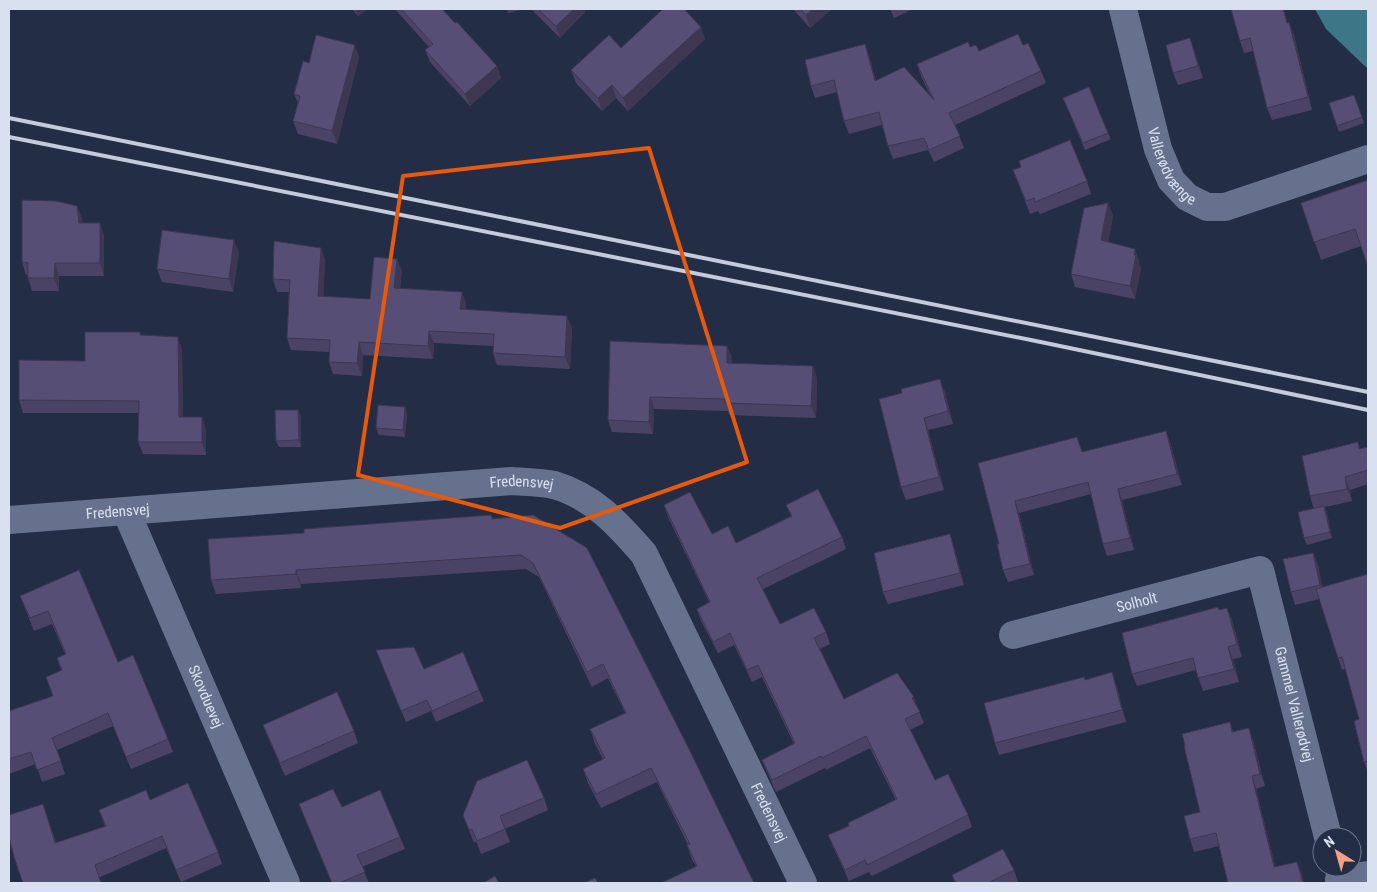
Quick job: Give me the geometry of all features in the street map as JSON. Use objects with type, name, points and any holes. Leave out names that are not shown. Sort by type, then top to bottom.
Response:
[{"type":"street","name":"Vallerødvænge","points":[[1123,9],[1158,149],[1171,180],[1187,197],[1207,206],[1225,207],[1368,159]]},
{"type":"street","name":"Fredensvej","points":[[9,520],[512,481],[553,485],[589,500],[618,523],[644,554],[802,883]]},
{"type":"street","name":"Skovduevej","points":[[126,511],[286,883]]},
{"type":"street","name":"Solholt","points":[[1013,635],[1260,570]]},
{"type":"street","name":"Gammel Vallerødvej","points":[[1260,570],[1325,827]]},
{"type":"highlighted area","points":[[649,148],[747,462],[560,528],[358,475],[403,176]]},
{"type":"water","points":[[1315,9],[1368,9],[1368,69],[1326,29]]},
{"type":"building","points":[[401,9],[442,9],[455,23],[457,22],[497,66],[465,94],[425,50],[433,44]]},
{"type":"building","points":[[538,9],[574,9],[556,26]]},
{"type":"building","points":[[663,9],[684,9],[701,27],[623,98],[612,85],[598,98],[571,70],[609,35],[621,48]]},
{"type":"building","points":[[800,9],[813,9],[806,15]]},
{"type":"building","points":[[1231,9],[1283,9],[1287,23],[1289,22],[1308,97],[1267,108],[1250,38],[1240,41]]},
{"type":"building","points":[[1018,34],[1023,45],[1028,43],[1041,71],[949,113],[960,136],[929,150],[924,138],[888,146],[879,112],[844,121],[834,80],[811,86],[805,60],[865,44],[875,81],[904,67],[934,100],[917,64],[968,42],[970,47],[976,45],[979,51]]},
{"type":"building","points":[[316,35],[355,45],[332,131],[293,121],[300,96],[294,94],[303,61],[309,63]]},
{"type":"building","points":[[1190,38],[1198,66],[1173,73],[1166,45]]},
{"type":"building","points":[[1089,87],[1108,133],[1083,143],[1063,98]]},
{"type":"building","points":[[1354,95],[1362,117],[1337,126],[1329,103]]},
{"type":"building","points":[[1070,140],[1087,181],[1035,202],[1034,198],[1026,201],[1013,170],[1021,167],[1019,161]]},
{"type":"building","points":[[1368,180],[1368,267],[1355,229],[1314,242],[1301,203]]},
{"type":"building","points":[[22,200],[56,201],[77,206],[79,223],[100,223],[100,263],[55,263],[54,278],[28,278],[28,263],[22,262]]},
{"type":"building","points":[[1108,203],[1101,240],[1135,249],[1134,255],[1136,255],[1130,286],[1071,274],[1084,208]]},
{"type":"building","points":[[162,230],[234,240],[229,279],[157,269]]},
{"type":"building","points":[[274,241],[321,248],[318,296],[370,299],[374,257],[397,259],[394,288],[462,292],[460,309],[567,316],[565,357],[493,353],[494,334],[429,331],[428,346],[359,342],[357,363],[329,362],[330,340],[287,338],[290,280],[273,279]]},
{"type":"building","points":[[85,332],[140,332],[140,335],[178,337],[179,417],[202,417],[202,442],[138,442],[139,401],[19,400],[19,360],[85,361]]},
{"type":"building","points":[[610,341],[727,346],[727,363],[813,366],[811,406],[725,403],[725,399],[650,397],[649,422],[608,420]]},
{"type":"building","points":[[940,379],[948,411],[924,418],[939,477],[901,487],[879,399],[902,393],[901,389]]},
{"type":"building","points":[[378,405],[405,407],[403,430],[376,428]]},
{"type":"building","points":[[275,410],[298,410],[299,440],[276,441]]},
{"type":"building","points":[[1166,431],[1177,474],[1118,489],[1130,538],[1103,544],[1088,482],[1015,501],[1030,564],[1003,570],[997,544],[999,544],[978,463],[1077,437],[1082,452]]},
{"type":"building","points":[[1358,442],[1359,449],[1368,447],[1368,470],[1345,477],[1347,489],[1310,496],[1302,456]]},
{"type":"building","points":[[818,489],[842,537],[757,578],[780,624],[814,608],[826,632],[814,638],[844,699],[897,673],[914,697],[912,698],[920,712],[905,719],[935,780],[948,774],[968,815],[867,865],[865,860],[845,870],[828,835],[849,826],[848,823],[897,799],[866,736],[772,780],[762,760],[795,743],[758,665],[747,670],[730,633],[713,642],[697,609],[710,602],[664,505],[690,492],[712,534],[728,526],[736,543],[792,516],[786,505]]},
{"type":"building","points":[[1324,506],[1330,532],[1304,538],[1298,512]]},
{"type":"building","points":[[491,515],[492,519],[533,515],[587,548],[689,749],[754,883],[661,883],[697,866],[687,845],[690,844],[651,768],[596,794],[583,769],[605,758],[590,729],[626,713],[603,664],[587,672],[533,563],[521,555],[296,570],[296,574],[211,580],[208,539],[304,533],[304,529]]},
{"type":"building","points":[[950,534],[960,573],[883,592],[874,553]]},
{"type":"building","points":[[1313,553],[1320,585],[1291,592],[1283,559]]},
{"type":"building","points":[[79,570],[118,662],[133,655],[168,739],[126,757],[108,713],[52,738],[61,761],[37,770],[31,752],[9,759],[9,711],[53,696],[46,677],[62,670],[57,658],[66,654],[48,611],[30,618],[20,596]]},
{"type":"building","points":[[1368,574],[1368,761],[1364,762],[1354,721],[1359,719],[1342,657],[1338,658],[1316,589]]},
{"type":"building","points":[[1218,607],[1219,610],[1227,608],[1237,644],[1228,647],[1234,669],[1198,678],[1193,658],[1132,674],[1122,633]]},
{"type":"building","points":[[414,647],[424,669],[463,652],[479,690],[432,711],[427,700],[401,711],[376,650]]},
{"type":"building","points":[[1112,672],[1122,710],[995,743],[984,703],[1084,677],[1085,680]]},
{"type":"building","points":[[337,692],[354,731],[280,763],[263,725]]},
{"type":"building","points":[[1230,722],[1232,732],[1249,728],[1260,774],[1252,776],[1274,867],[1297,862],[1303,883],[1228,883],[1216,833],[1190,839],[1184,816],[1200,812],[1182,734]]},
{"type":"building","points":[[527,760],[544,798],[500,816],[505,829],[477,841],[472,829],[469,830],[463,815],[477,781]]},
{"type":"building","points":[[188,783],[218,852],[176,870],[162,836],[95,865],[101,883],[23,883],[9,837],[9,815],[43,804],[55,843],[106,826],[99,810],[146,790],[150,800]]},
{"type":"building","points":[[333,789],[342,807],[380,790],[400,837],[357,855],[365,872],[339,883],[332,883],[299,804]]},
{"type":"building","points":[[1003,849],[1014,870],[988,883],[956,883],[952,875]]},
{"type":"building","points":[[495,876],[499,883],[483,883]]},
{"type":"building","points":[[595,878],[598,883],[584,883]]},
{"type":"railway","points":[[9,118],[1368,392]]},
{"type":"railway","points":[[9,137],[1031,340],[1368,410]]}]
